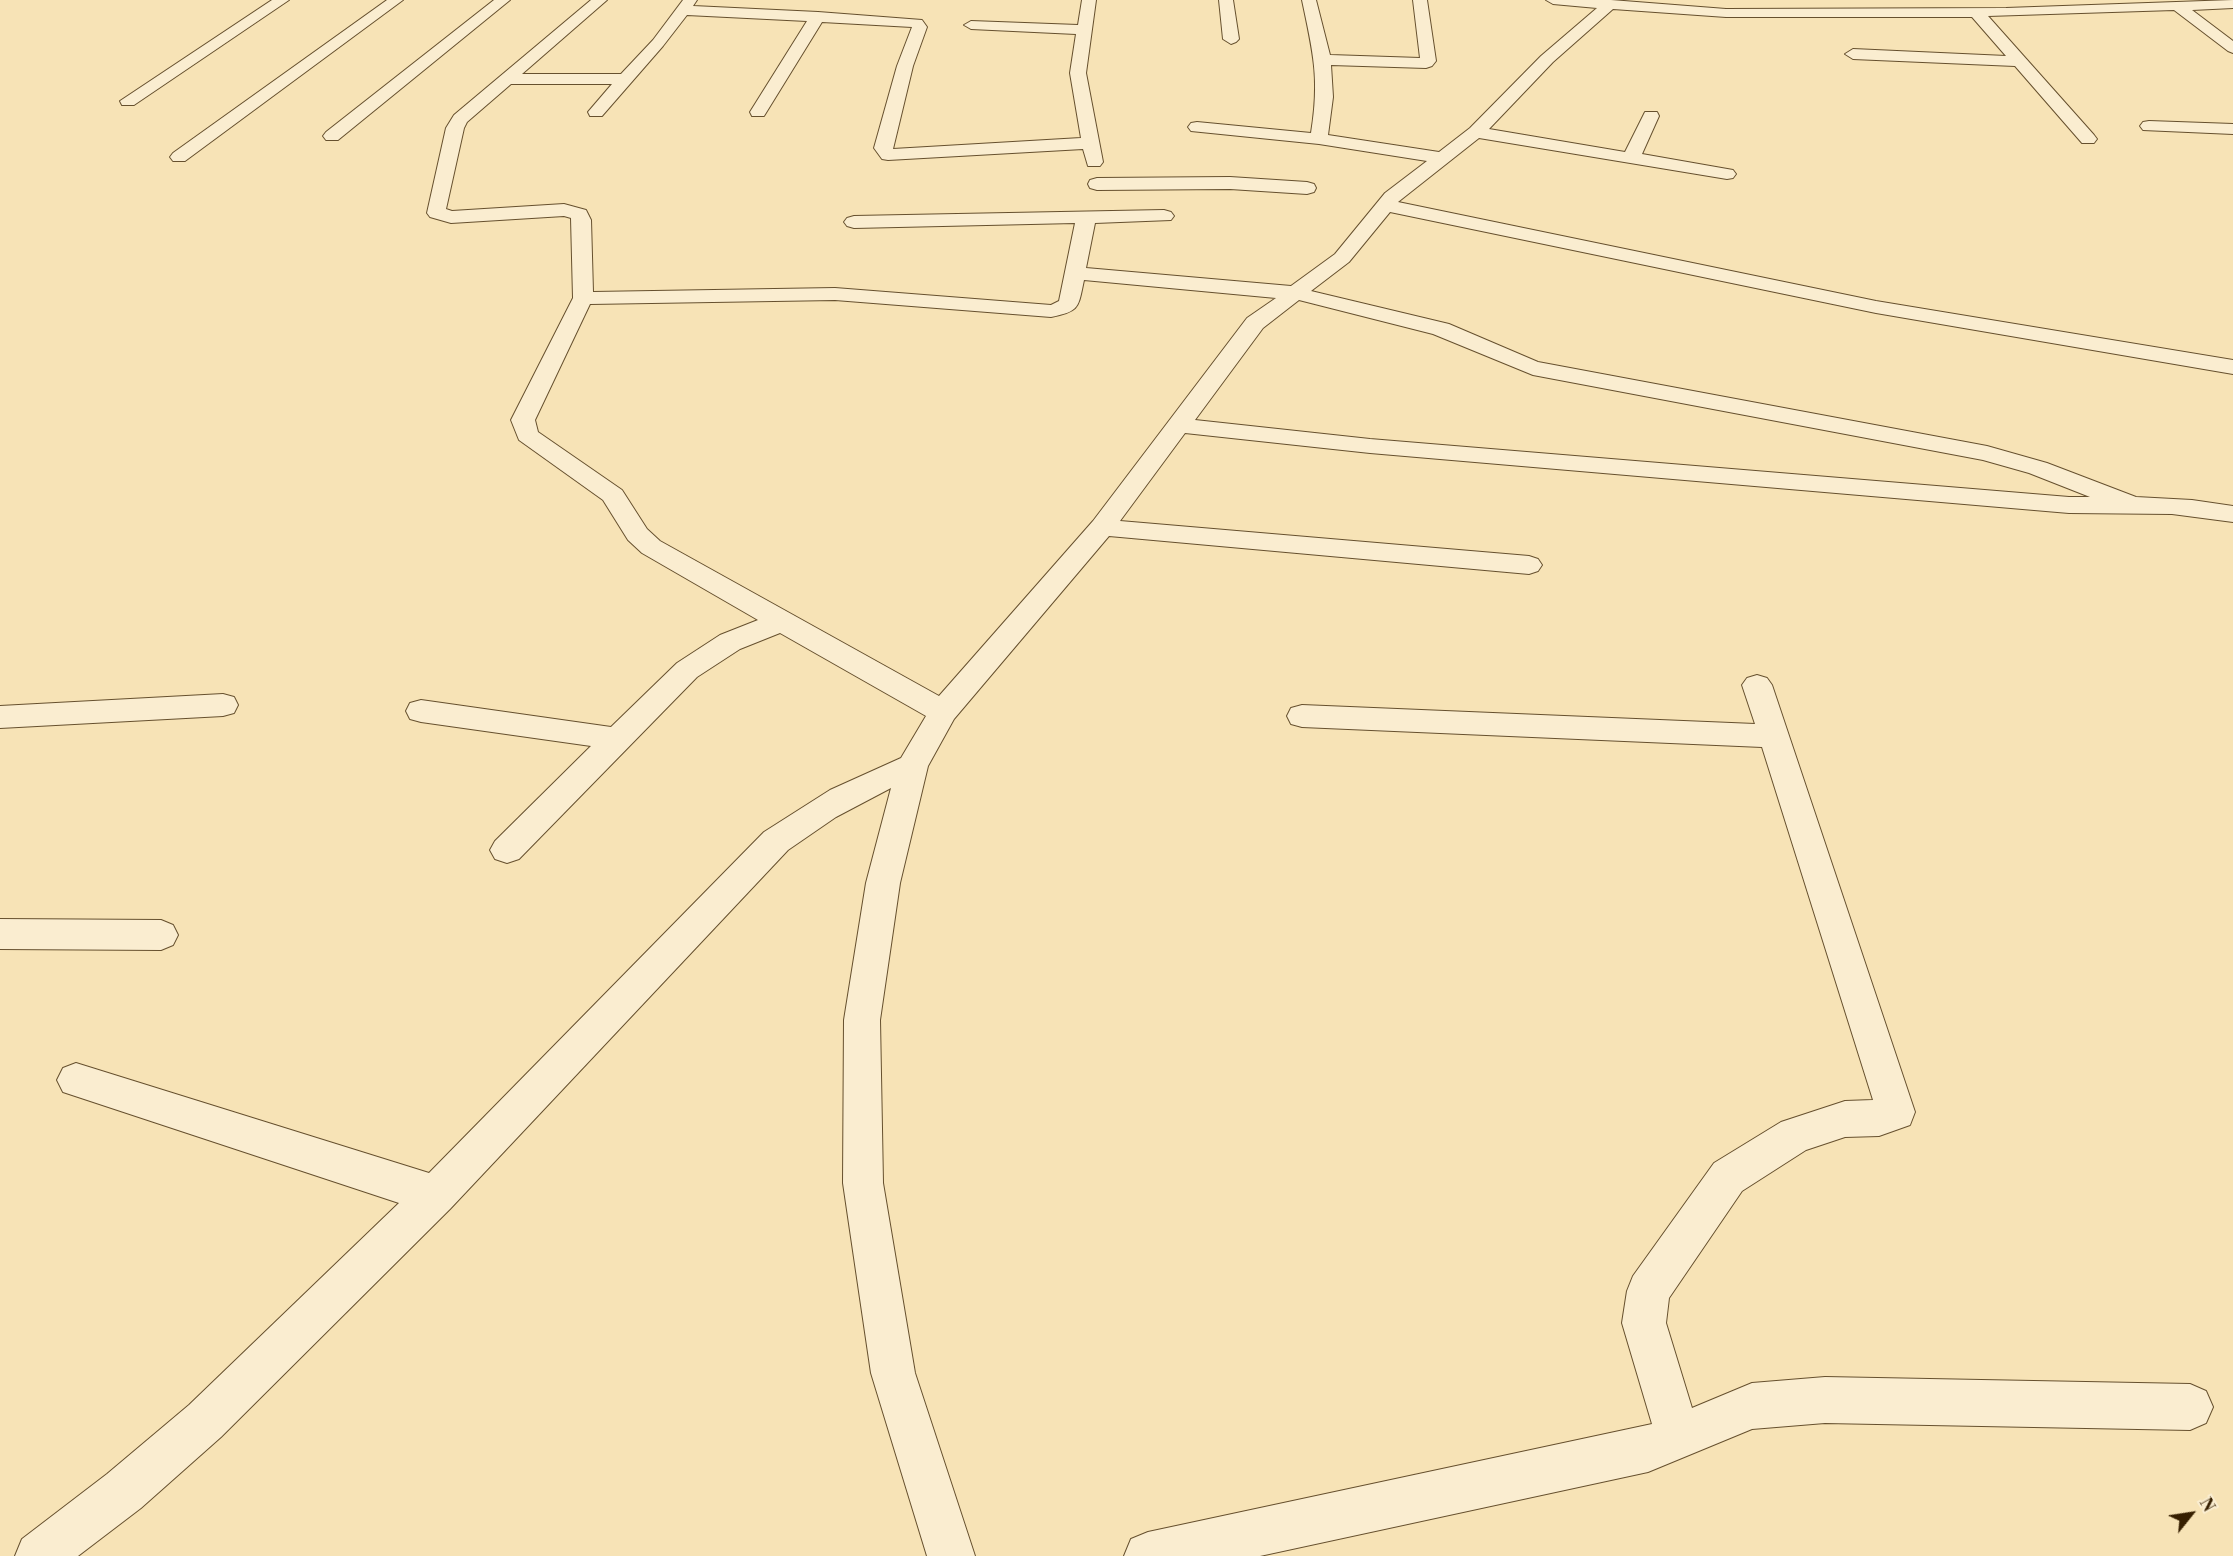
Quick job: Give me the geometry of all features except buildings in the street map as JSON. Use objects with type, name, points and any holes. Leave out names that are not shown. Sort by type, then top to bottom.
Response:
[{"type":"street","points":[[128,101],[282,0]]},
{"type":"street","points":[[179,157],[396,0]]},
{"type":"street","points":[[332,136],[503,0]]},
{"type":"street","points":[[600,0],[466,113],[455,128],[437,213],[451,217],[574,211],[582,220],[583,298],[523,420],[527,435],[613,495],[638,534],[651,547],[780,622],[943,712]]},
{"type":"street","points":[[1089,0],[1078,73],[1092,143],[1098,191],[1230,183],[1307,188]]},
{"type":"street","points":[[1226,0],[1231,39]]},
{"type":"street","points":[[1309,0],[1323,60],[1324,97],[1319,140]]},
{"type":"street","points":[[1323,60],[1426,63],[1428,61],[1420,0]]},
{"type":"street","points":[[1553,0],[1726,13],[1976,12],[2097,5],[2179,7],[2233,4]]},
{"type":"street","points":[[596,111],[627,79],[687,5],[818,16],[908,20],[917,23],[920,27],[905,66],[883,148],[888,155],[1092,143]]},
{"type":"street","points":[[951,1556],[893,1373],[863,1183],[862,1020],[883,883],[912,766],[943,712],[1102,527],[1255,323],[1342,258],[1385,205],[1476,132],[1547,59],[1609,5]]},
{"type":"street","points":[[2179,7],[2233,48]]},
{"type":"street","points":[[1976,12],[2088,139]]},
{"type":"street","points":[[758,112],[818,16]]},
{"type":"street","points":[[971,25],[1084,30]]},
{"type":"street","points":[[1853,54],[2018,61]]},
{"type":"street","points":[[507,79],[627,79]]},
{"type":"street","points":[[1631,158],[1651,116]]},
{"type":"street","points":[[2149,126],[2233,129]]},
{"type":"street","points":[[1197,127],[1319,140],[1441,158]]},
{"type":"street","points":[[1476,132],[1727,174]]},
{"type":"street","points":[[1385,205],[1876,307],[2233,367]]},
{"type":"street","points":[[854,222],[1164,216]]},
{"type":"street","points":[[583,298],[835,294],[1051,311],[1064,308],[1069,303],[1086,218]]},
{"type":"street","points":[[1076,273],[1294,293],[1441,329],[1471,339],[1533,368],[1987,453],[2038,468],[2131,504]]},
{"type":"street","points":[[1179,425],[1370,446],[2021,501],[2069,505],[2131,504],[2199,508],[2233,514]]},
{"type":"street","points":[[1102,527],[1529,565]]},
{"type":"street","points":[[507,850],[687,670],[711,652],[730,642],[780,622]]},
{"type":"street","points":[[1678,1436],[1644,1323],[1648,1291],[1728,1177],[1795,1135],[1845,1119],[1879,1118],[1896,1112],[1757,685]]},
{"type":"street","points":[[0,717],[223,705]]},
{"type":"street","points":[[421,711],[618,739]]},
{"type":"street","points":[[1302,716],[1774,736]]},
{"type":"street","points":[[39,1556],[124,1491],[205,1421],[436,1195],[776,841],[844,795],[912,766]]},
{"type":"street","points":[[0,934],[160,935]]},
{"type":"street","points":[[76,1080],[436,1195]]},
{"type":"street","points":[[1148,1556],[1648,1449],[1752,1406],[1825,1400],[2190,1407]]}]
